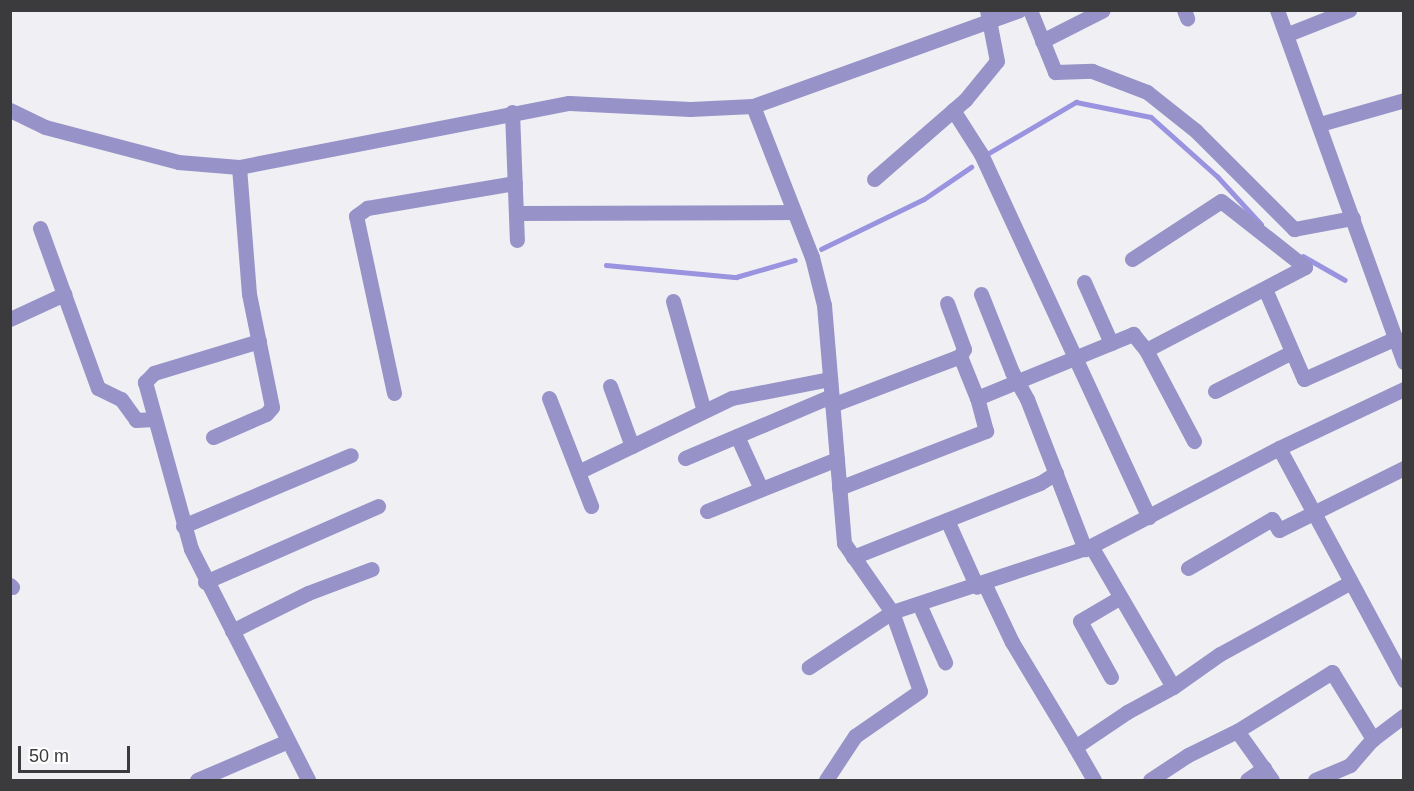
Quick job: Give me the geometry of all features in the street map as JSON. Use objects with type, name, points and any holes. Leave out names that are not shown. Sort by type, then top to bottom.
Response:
[{"type":"street","points":[[1042,41],[1104,10]]},
{"type":"street","points":[[1277,10],[1288,34],[1404,362]]},
{"type":"street","points":[[1288,34],[1349,10]]},
{"type":"street","points":[[10,110],[45,127],[178,162],[240,167],[512,112],[569,103],[690,109],[753,106],[988,16],[1031,12],[1055,72],[1092,71],[1147,92],[1196,131],[1294,229],[1353,218]]},
{"type":"street","points":[[874,179],[953,110],[997,61],[988,16]]},
{"type":"street","points":[[1320,124],[1404,100]]},
{"type":"street","points":[[753,106],[812,257],[824,305],[844,543],[892,612],[920,691],[855,736],[826,780]]},
{"type":"street","points":[[953,110],[981,154],[1149,516]]},
{"type":"street","points":[[512,112],[517,240]]},
{"type":"street","points":[[213,438],[266,414],[272,407],[249,294],[240,167]]},
{"type":"street","points":[[394,393],[369,270],[356,220],[362,210],[515,183]]},
{"type":"street","points":[[1132,259],[1221,201],[1305,267],[1146,350]]},
{"type":"street","points":[[516,213],[793,212]]},
{"type":"street","points":[[40,228],[98,388],[121,399],[136,420],[154,419]]},
{"type":"street","points":[[1084,282],[1111,343]]},
{"type":"street","points":[[1265,289],[1304,379],[1396,339]]},
{"type":"street","points":[[10,319],[64,294]]},
{"type":"street","points":[[981,294],[1088,548],[1158,657],[1173,687]]},
{"type":"street","points":[[673,302],[704,411]]},
{"type":"street","points":[[685,458],[737,436],[960,356],[964,349],[947,303]]},
{"type":"street","points":[[977,398],[1133,334],[1146,350],[1194,441]]},
{"type":"street","points":[[259,341],[149,376],[145,382],[183,526],[205,582],[308,780]]},
{"type":"street","points":[[1215,391],[1292,352]]},
{"type":"street","points":[[839,488],[986,431],[977,398],[960,356]]},
{"type":"street","points":[[578,472],[704,411],[753,392],[830,379]]},
{"type":"street","points":[[610,386],[632,446]]},
{"type":"street","points":[[808,667],[892,612],[981,586],[1088,548],[1279,448],[1404,389]]},
{"type":"street","points":[[549,398],[591,506]]},
{"type":"street","points":[[737,436],[761,489]]},
{"type":"street","points":[[1279,448],[1404,680]]},
{"type":"street","points":[[183,526],[351,455]]},
{"type":"street","points":[[708,511],[837,459]]},
{"type":"street","points":[[1188,568],[1272,519],[1279,530],[1404,468]]},
{"type":"street","points":[[853,557],[1056,473]]},
{"type":"street","points":[[205,582],[378,506]]},
{"type":"street","points":[[947,520],[1012,642],[1094,780]]},
{"type":"street","points":[[232,631],[308,593],[372,569]]},
{"type":"street","points":[[1075,747],[1102,727],[1173,687],[1220,654],[1350,582]]},
{"type":"street","points":[[1111,677],[1080,621],[1119,598]]},
{"type":"street","points":[[919,604],[945,662]]},
{"type":"street","points":[[1149,780],[1188,755],[1237,731],[1332,672],[1373,740]]},
{"type":"street","points":[[1315,780],[1350,765],[1373,740],[1404,716]]},
{"type":"street","points":[[1237,731],[1268,774],[1247,780]]},
{"type":"street","points":[[197,780],[288,741]]},
{"type":"waterway","points":[[989,153],[1076,102],[1151,117],[1218,177],[1261,224]]},
{"type":"waterway","points":[[821,249],[924,199],[971,167]]},
{"type":"waterway","points":[[1303,256],[1345,280]]},
{"type":"waterway","points":[[606,265],[736,277],[795,260]]}]
